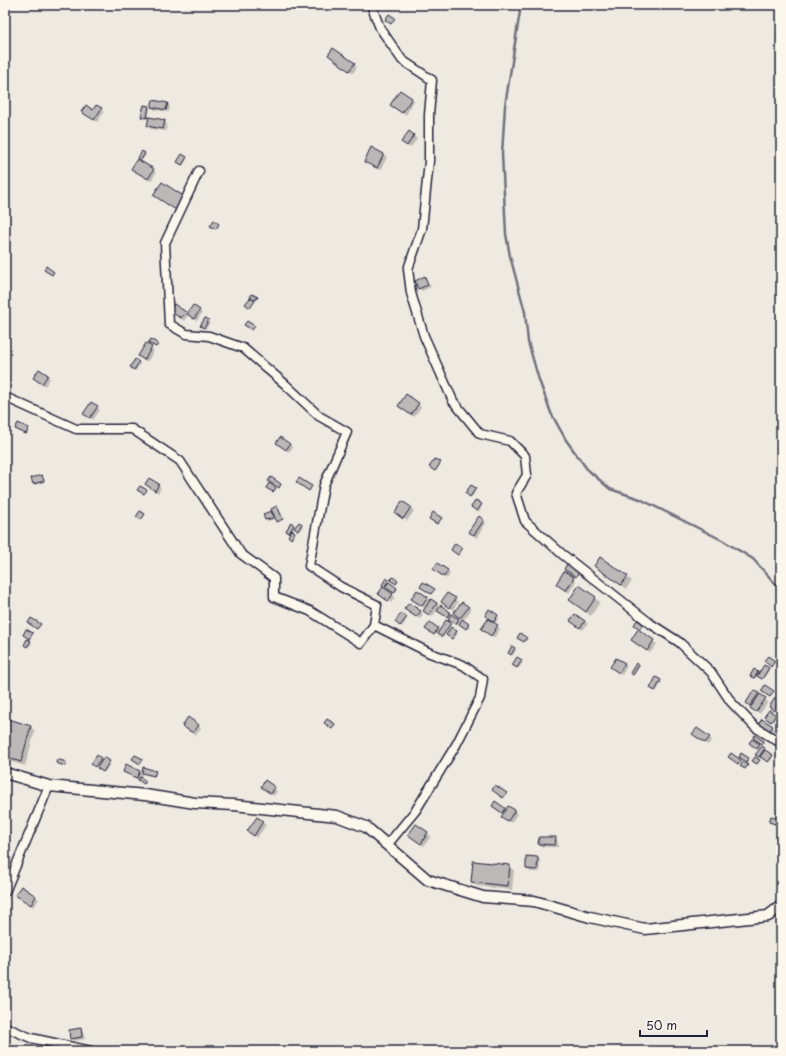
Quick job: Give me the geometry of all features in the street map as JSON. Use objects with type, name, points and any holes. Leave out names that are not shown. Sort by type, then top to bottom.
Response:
[{"type":"street","points":[[371,5],[380,28],[402,60],[432,80],[429,115],[429,161],[422,229],[408,269],[411,293],[424,336],[453,401],[480,434],[510,441],[525,456],[527,475],[516,493],[525,520],[562,554],[650,624],[678,642],[711,672],[731,702],[755,727],[781,743]]},
{"type":"street","points":[[5,397],[76,429],[132,429],[180,461],[241,554],[274,578],[274,597],[310,611],[361,643],[374,625],[377,605],[341,587],[309,566],[324,485],[347,432],[320,416],[243,348],[209,336],[186,334],[169,324],[165,243],[199,171]]},
{"type":"street","points":[[374,625],[408,643],[463,665],[483,679],[480,698],[456,745],[416,810],[388,844]]},
{"type":"street","points":[[5,773],[49,786],[145,795],[195,803],[234,805],[337,816],[366,827],[388,844],[397,855],[428,880],[483,897],[534,902],[644,930],[768,916],[781,906]]},
{"type":"street","points":[[5,892],[49,786]]},
{"type":"street","points":[[5,1027],[31,1038],[91,1051]]},
{"type":"building","points":[[389,14],[395,18],[391,24],[385,20]]},
{"type":"building","points":[[333,48],[355,63],[349,71],[328,55]]},
{"type":"building","points":[[400,90],[412,98],[402,113],[390,105]]},
{"type":"building","points":[[153,100],[168,103],[166,110],[151,107]]},
{"type":"building","points":[[86,105],[93,110],[96,105],[102,108],[94,120],[81,112]]},
{"type":"building","points":[[144,105],[149,106],[147,118],[141,117]]},
{"type":"building","points":[[149,117],[165,120],[163,129],[147,126]]},
{"type":"building","points":[[409,131],[414,135],[407,146],[401,142]]},
{"type":"building","points":[[371,147],[384,154],[377,168],[364,162]]},
{"type":"building","points":[[142,151],[145,153],[141,160],[138,158]]},
{"type":"building","points":[[182,154],[187,157],[182,165],[177,162]]},
{"type":"building","points":[[137,159],[154,169],[148,179],[131,169]]},
{"type":"building","points":[[162,182],[185,197],[176,210],[153,195]]},
{"type":"building","points":[[214,220],[219,224],[216,229],[210,226]]},
{"type":"building","points":[[46,266],[54,272],[52,275],[44,270]]},
{"type":"building","points":[[425,276],[428,285],[418,289],[415,281]]},
{"type":"building","points":[[252,294],[258,297],[256,300],[250,297]]},
{"type":"building","points":[[250,298],[255,301],[250,308],[245,304]]},
{"type":"building","points":[[174,304],[186,312],[181,318],[169,311]]},
{"type":"building","points":[[193,305],[200,310],[194,319],[187,314]]},
{"type":"building","points":[[205,318],[209,320],[204,328],[200,326]]},
{"type":"building","points":[[247,321],[255,326],[252,330],[244,325]]},
{"type":"building","points":[[151,339],[158,344],[156,347],[148,343]]},
{"type":"building","points":[[146,343],[152,347],[144,360],[138,356]]},
{"type":"building","points":[[135,359],[139,362],[134,370],[130,367]]},
{"type":"building","points":[[39,369],[48,375],[42,384],[33,378]]},
{"type":"building","points":[[406,394],[419,403],[411,415],[398,406]]},
{"type":"building","points":[[91,402],[98,406],[90,418],[83,414]]},
{"type":"building","points":[[18,423],[29,428],[26,434],[15,429]]},
{"type":"building","points":[[280,437],[290,444],[286,450],[276,443]]},
{"type":"building","points":[[435,459],[441,462],[435,471],[429,467]]},
{"type":"building","points":[[42,475],[44,481],[33,484],[31,478]]},
{"type":"building","points":[[271,477],[281,484],[279,488],[268,481]]},
{"type":"building","points":[[149,478],[159,484],[155,491],[145,484]]},
{"type":"building","points":[[299,478],[312,486],[309,491],[296,482]]},
{"type":"building","points":[[269,483],[276,488],[273,492],[266,488]]},
{"type":"building","points":[[471,485],[476,488],[470,497],[465,493]]},
{"type":"building","points":[[140,486],[147,490],[144,494],[137,490]]},
{"type":"building","points":[[476,500],[482,504],[477,511],[471,507]]},
{"type":"building","points":[[402,501],[411,507],[403,519],[395,513]]},
{"type":"building","points":[[277,506],[283,519],[277,522],[271,509]]},
{"type":"building","points":[[140,511],[145,514],[141,520],[136,517]]},
{"type":"building","points":[[271,511],[274,518],[265,520],[263,514]]},
{"type":"building","points":[[433,512],[442,518],[437,524],[429,519]]},
{"type":"building","points":[[479,516],[484,520],[474,535],[468,532]]},
{"type":"building","points":[[291,522],[294,525],[289,533],[286,531]]},
{"type":"building","points":[[299,522],[302,524],[298,531],[294,528]]},
{"type":"building","points":[[292,530],[295,532],[291,539],[288,536]]},
{"type":"building","points":[[455,543],[463,548],[458,555],[451,550]]},
{"type":"building","points":[[600,557],[628,576],[621,585],[594,566]]},
{"type":"building","points":[[437,563],[448,570],[444,577],[433,569]]},
{"type":"building","points":[[567,564],[579,572],[576,577],[564,569]]},
{"type":"building","points":[[564,571],[574,577],[566,591],[556,584]]},
{"type":"building","points":[[393,577],[398,581],[396,584],[390,580]]},
{"type":"building","points":[[386,578],[389,580],[384,587],[382,585]]},
{"type":"building","points":[[389,582],[397,588],[394,593],[385,587]]},
{"type":"building","points":[[423,582],[435,589],[431,594],[420,587]]},
{"type":"building","points":[[579,585],[596,597],[586,612],[569,600]]},
{"type":"building","points":[[383,587],[393,594],[388,601],[378,594]]},
{"type":"building","points":[[417,590],[428,597],[422,606],[411,599]]},
{"type":"building","points":[[447,593],[456,598],[449,608],[441,602]]},
{"type":"building","points":[[431,599],[437,603],[429,615],[423,611]]},
{"type":"building","points":[[462,602],[469,607],[460,618],[453,613]]},
{"type":"building","points":[[409,603],[421,611],[416,617],[404,609]]},
{"type":"building","points":[[441,605],[450,612],[447,617],[437,611]]},
{"type":"building","points":[[489,609],[498,615],[494,622],[485,616]]},
{"type":"building","points":[[401,613],[407,617],[400,626],[395,622]]},
{"type":"building","points":[[451,614],[459,619],[456,624],[448,619]]},
{"type":"building","points":[[575,614],[585,621],[580,628],[570,621]]},
{"type":"building","points":[[31,618],[41,624],[37,629],[28,623]]},
{"type":"building","points":[[462,619],[469,624],[466,629],[459,624]]},
{"type":"building","points":[[488,619],[498,625],[491,636],[481,629]]},
{"type":"building","points":[[446,620],[451,623],[442,637],[437,634]]},
{"type":"building","points":[[637,620],[643,624],[640,629],[634,625]]},
{"type":"building","points":[[430,622],[438,628],[434,635],[425,629]]},
{"type":"building","points":[[451,627],[457,631],[452,639],[446,635]]},
{"type":"building","points":[[26,629],[33,633],[29,639],[23,635]]},
{"type":"building","points":[[638,629],[654,640],[647,651],[631,640]]},
{"type":"building","points":[[520,633],[527,638],[524,642],[517,638]]},
{"type":"building","points":[[27,639],[31,641],[27,647],[24,645]]},
{"type":"building","points":[[512,646],[515,648],[511,655],[508,653]]},
{"type":"building","points":[[768,656],[775,661],[771,667],[764,661]]},
{"type":"building","points":[[517,657],[522,660],[517,668],[512,665]]},
{"type":"building","points":[[616,658],[625,663],[619,673],[610,667]]},
{"type":"building","points":[[636,663],[639,665],[633,675],[630,673]]},
{"type":"building","points":[[764,665],[769,668],[762,679],[757,676]]},
{"type":"building","points":[[754,669],[758,672],[754,678],[750,676]]},
{"type":"building","points":[[656,677],[661,680],[655,691],[650,688]]},
{"type":"building","points":[[765,685],[774,691],[770,697],[761,691]]},
{"type":"building","points":[[754,690],[759,693],[750,706],[746,703]]},
{"type":"building","points":[[760,694],[766,698],[756,712],[750,708]]},
{"type":"building","points":[[775,698],[780,702],[774,711],[769,707]]},
{"type":"building","points":[[769,710],[776,715],[771,722],[764,717]]},
{"type":"building","points":[[188,717],[199,725],[193,733],[182,726]]},
{"type":"building","points":[[9,719],[31,726],[21,762],[5,757],[5,732]]},
{"type":"building","points":[[327,719],[335,724],[332,729],[324,723]]},
{"type":"building","points":[[762,719],[773,726],[769,732],[758,725]]},
{"type":"building","points":[[697,728],[710,737],[705,743],[692,734]]},
{"type":"building","points":[[755,735],[764,741],[762,744],[753,738]]},
{"type":"building","points":[[752,739],[760,744],[757,749],[749,743]]},
{"type":"building","points":[[762,746],[765,748],[759,757],[755,755]]},
{"type":"building","points":[[765,750],[773,755],[768,762],[760,757]]},
{"type":"building","points":[[731,753],[741,760],[738,764],[728,757]]},
{"type":"building","points":[[741,753],[749,758],[746,762],[739,757]]},
{"type":"building","points":[[97,755],[101,758],[95,767],[91,764]]},
{"type":"building","points":[[135,755],[143,759],[140,764],[132,759]]},
{"type":"building","points":[[104,757],[110,761],[103,772],[97,768]]},
{"type":"building","points":[[755,757],[760,760],[757,764],[752,761]]},
{"type":"building","points":[[57,759],[66,762],[65,766],[56,763]]},
{"type":"building","points":[[743,762],[748,765],[745,769],[740,766]]},
{"type":"building","points":[[126,764],[140,771],[137,778],[123,772]]},
{"type":"building","points":[[143,767],[156,771],[154,776],[142,773]]},
{"type":"building","points":[[140,777],[146,781],[144,784],[138,780]]},
{"type":"building","points":[[265,780],[275,787],[271,794],[261,787]]},
{"type":"building","points":[[495,785],[507,793],[503,798],[492,790]]},
{"type":"building","points":[[495,801],[505,808],[502,813],[492,806]]},
{"type":"building","points":[[508,806],[515,810],[508,821],[501,817]]},
{"type":"building","points":[[778,810],[781,812],[781,816],[777,815]]},
{"type":"building","points":[[771,816],[781,819],[781,826],[769,822]]},
{"type":"building","points":[[257,817],[263,821],[254,836],[247,831]]},
{"type":"building","points":[[416,824],[428,832],[421,844],[408,835]]},
{"type":"building","points":[[539,837],[556,837],[555,845],[538,844]]},
{"type":"building","points":[[526,856],[538,857],[537,870],[526,869]]},
{"type":"building","points":[[473,861],[510,865],[508,886],[471,882]]},
{"type":"building","points":[[21,886],[36,896],[31,905],[15,895]]},
{"type":"building","points":[[81,1028],[82,1037],[70,1039],[69,1030]]},
{"type":"waterway","points":[[521,5],[505,106],[502,154],[506,234],[510,256],[525,312],[528,342],[539,380],[551,413],[566,440],[587,469],[610,489],[640,499],[722,540],[753,559],[781,590]]}]
